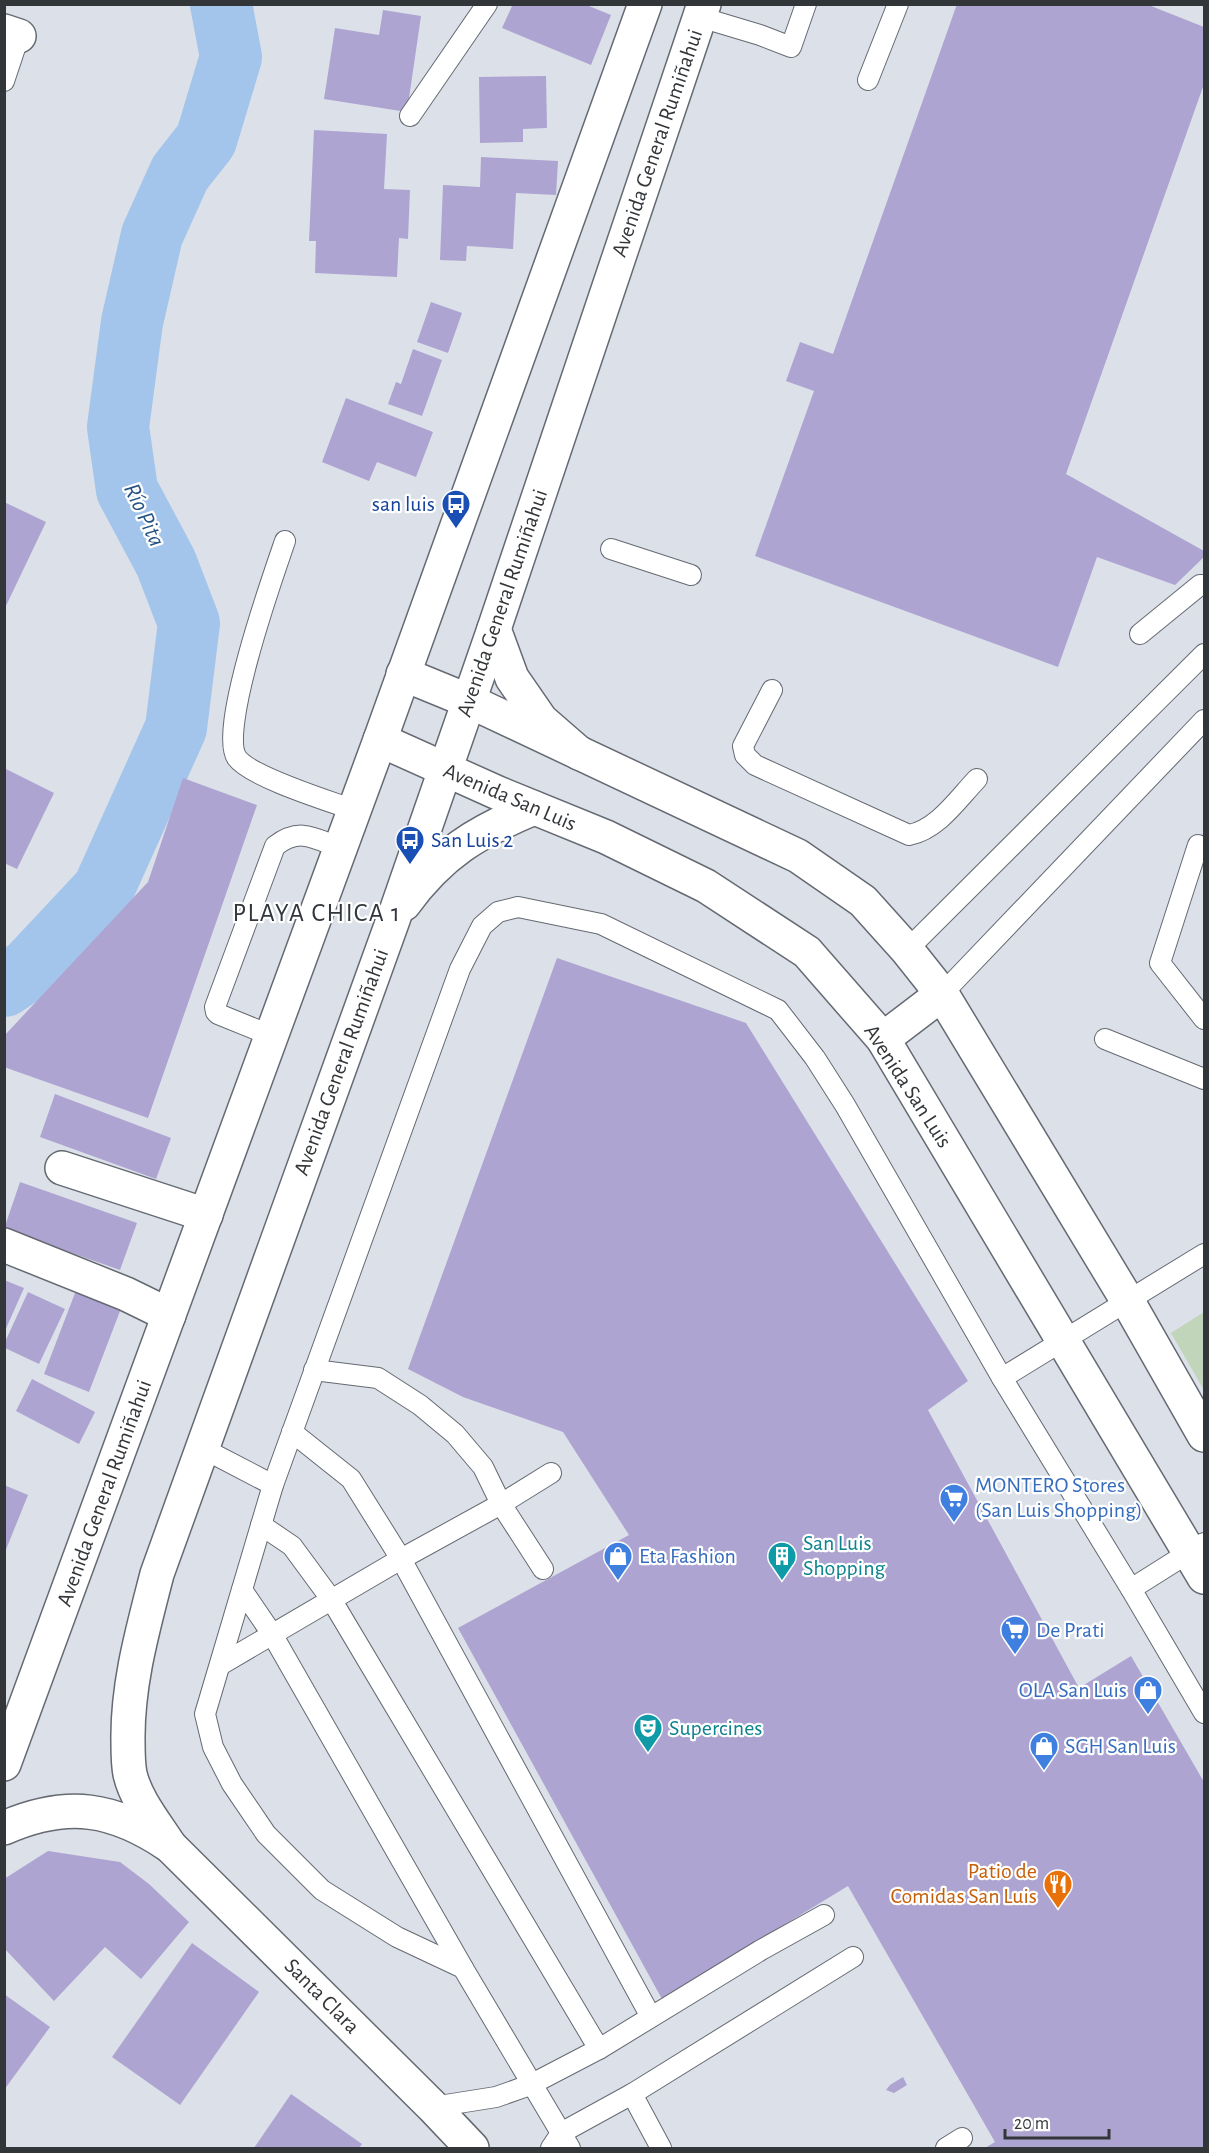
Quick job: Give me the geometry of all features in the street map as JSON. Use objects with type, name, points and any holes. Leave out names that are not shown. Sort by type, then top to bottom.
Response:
[{"type":"main road","name":"Avenida General Rumiñahui","points":[[4,1764],[12,1718],[206,1215],[645,4]]},
{"type":"main road","name":"Avenida General Rumiñahui","points":[[170,1846],[141,1800],[130,1774],[129,1703],[137,1656],[157,1574],[393,920],[494,629],[702,11]]},
{"type":"main road","points":[[494,629],[512,678],[541,720],[579,753]]},
{"type":"main road","points":[[403,674],[469,701],[798,856],[863,901],[942,994],[1127,1300],[1204,1435]]},
{"type":"main road","name":"Avenida San Luis","points":[[380,740],[606,837],[706,886],[807,952],[883,1039],[1064,1340],[1199,1557]]},
{"type":"main road","points":[[393,920],[420,883],[453,851],[492,826],[534,808]]},
{"type":"main road","points":[[883,1039],[942,994]]},
{"type":"main road","points":[[62,1168],[206,1215]]},
{"type":"main road","points":[[4,1245],[126,1294],[169,1315]]},
{"type":"main road","points":[[4,1828],[25,1819],[55,1812],[86,1812],[116,1817],[145,1829],[170,1846]]},
{"type":"main road","name":"Santa Clara","points":[[170,1846],[472,2148]]},
{"type":"lane","points":[[411,116],[487,4]]},
{"type":"lane","points":[[702,11],[791,46],[806,4]]},
{"type":"lane","points":[[868,80],[898,4]]},
{"type":"lane","points":[[4,81],[11,34]]},
{"type":"lane","points":[[285,541],[248,652],[232,736],[236,757],[252,772],[354,810]]},
{"type":"lane","points":[[611,549],[691,575]]},
{"type":"lane","points":[[1140,634],[1200,585],[1204,585]]},
{"type":"lane","points":[[907,951],[1204,654]]},
{"type":"lane","points":[[772,690],[743,746],[745,756],[755,765],[909,835],[921,833],[933,826],[977,779]]},
{"type":"lane","points":[[942,994],[1204,720]]},
{"type":"lane","points":[[272,1036],[218,1014],[215,1007],[275,846],[287,837],[305,835],[340,848]]},
{"type":"lane","points":[[1202,844],[1160,963],[1204,1018]]},
{"type":"lane","points":[[463,1968],[397,1937],[322,1890],[266,1834],[232,1784],[213,1747],[205,1714],[273,1485],[460,969],[482,926],[498,912],[518,907],[601,924],[778,1010],[815,1058],[845,1105],[1002,1378],[1204,1713]]},
{"type":"lane","points":[[1105,1039],[1204,1078]]},
{"type":"lane","points":[[1002,1378],[1204,1254]]},
{"type":"lane","points":[[314,1370],[378,1378],[420,1405],[455,1434],[483,1467],[501,1504],[543,1569]]},
{"type":"lane","points":[[292,1432],[351,1479],[401,1559],[651,2017]]},
{"type":"lane","points":[[202,1448],[273,1485]]},
{"type":"lane","points":[[220,1665],[551,1473]]},
{"type":"lane","points":[[261,1525],[292,1546],[331,1599],[599,2049]]},
{"type":"lane","points":[[1131,1589],[1199,1557]]},
{"type":"lane","points":[[242,1590],[272,1634],[530,2085],[560,2143],[632,2094],[853,1958]]},
{"type":"lane","points":[[433,2107],[496,2097],[530,2085],[599,2049],[760,1950],[824,1915]]},
{"type":"lane","points":[[632,2094],[661,2148]]},
{"type":"green space","points":[[1204,1312],[1204,1390],[1171,1333]]},
{"type":"building","points":[[513,4],[584,4],[611,15],[591,65],[502,28]]},
{"type":"building","points":[[957,4],[1146,4],[1204,27],[1204,84],[1066,474],[1204,551],[1204,557],[1175,585],[1097,557],[1058,667],[755,556],[814,391],[786,381],[800,342],[833,354]]},
{"type":"building","points":[[383,10],[421,16],[407,112],[324,99],[335,28],[379,35]]},
{"type":"building","points":[[546,76],[547,128],[523,129],[523,142],[480,143],[479,77]]},
{"type":"building","points":[[314,130],[387,134],[384,189],[410,190],[408,239],[399,238],[397,277],[315,273],[316,241],[309,241]]},
{"type":"building","points":[[481,157],[558,161],[556,195],[516,193],[513,249],[467,246],[466,261],[440,260],[443,185],[480,187]]},
{"type":"building","points":[[431,302],[462,313],[448,353],[417,342]]},
{"type":"building","points":[[413,349],[442,360],[422,416],[388,404],[396,382],[401,384]]},
{"type":"building","points":[[346,398],[433,432],[416,477],[377,462],[369,481],[322,462]]},
{"type":"building","points":[[4,502],[46,522],[4,610]]},
{"type":"building","points":[[4,768],[54,793],[17,869],[4,863]]},
{"type":"building","points":[[183,778],[257,805],[148,1118],[4,1067],[4,1036],[148,882]]},
{"type":"building","name":"San Luis Shopping","points":[[557,958],[746,1023],[968,1381],[928,1410],[1079,1688],[1131,1656],[1204,1782],[1204,2148],[985,2148],[995,2142],[848,1886],[662,1999],[458,1628],[629,1535],[563,1432],[463,1397],[408,1369]]},
{"type":"building","points":[[55,1094],[171,1138],[156,1179],[40,1137]]},
{"type":"building","points":[[20,1182],[137,1223],[120,1270],[4,1229]]},
{"type":"building","points":[[4,1280],[24,1288],[4,1333]]},
{"type":"building","points":[[80,1280],[125,1298],[89,1392],[44,1374]]},
{"type":"building","points":[[28,1292],[65,1309],[39,1364],[5,1348],[5,1342]]},
{"type":"building","points":[[32,1379],[95,1412],[79,1444],[16,1411]]},
{"type":"building","points":[[4,1485],[28,1495],[5,1552],[4,1552]]},
{"type":"building","points":[[48,1851],[120,1862],[149,1884],[189,1922],[141,1979],[105,1947],[54,2001],[4,1948],[4,1879]]},
{"type":"building","points":[[192,1943],[259,1992],[180,2105],[112,2057]]},
{"type":"building","points":[[4,1994],[50,2027],[4,2090]]},
{"type":"building","points":[[903,2077],[907,2085],[894,2093],[886,2090],[890,2085]]},
{"type":"building","points":[[291,2094],[362,2144],[359,2148],[254,2148]]},
{"type":"waterway","name":"Río Pita","points":[[4,986],[29,969],[103,890],[176,728],[189,623],[166,563],[127,490],[118,427],[132,322],[152,235],[180,173],[206,140],[231,57],[221,4]]},
{"type":"place","name":"san luis","points":[[456,530]]},
{"type":"place","name":"San Luis 2","points":[[410,866]]},
{"type":"place","name":"MONTERO Stores (San Luis Shopping)","points":[[954,1524]]},
{"type":"place","name":"Eta Fashion","points":[[618,1582]]},
{"type":"place","name":"San Luis Shopping","points":[[782,1582]]},
{"type":"place","name":"De Prati","points":[[1015,1656]]},
{"type":"place","name":"OLA San Luis","points":[[1148,1716]]},
{"type":"place","name":"Supercines","points":[[648,1754]]},
{"type":"place","name":"SGH San Luis","points":[[1044,1772]]},
{"type":"place","name":"Patio de Comidas San Luis","points":[[1058,1910]]},
{"type":"district","name":"PLAYA CHICA 1","points":[[317,913]]}]
